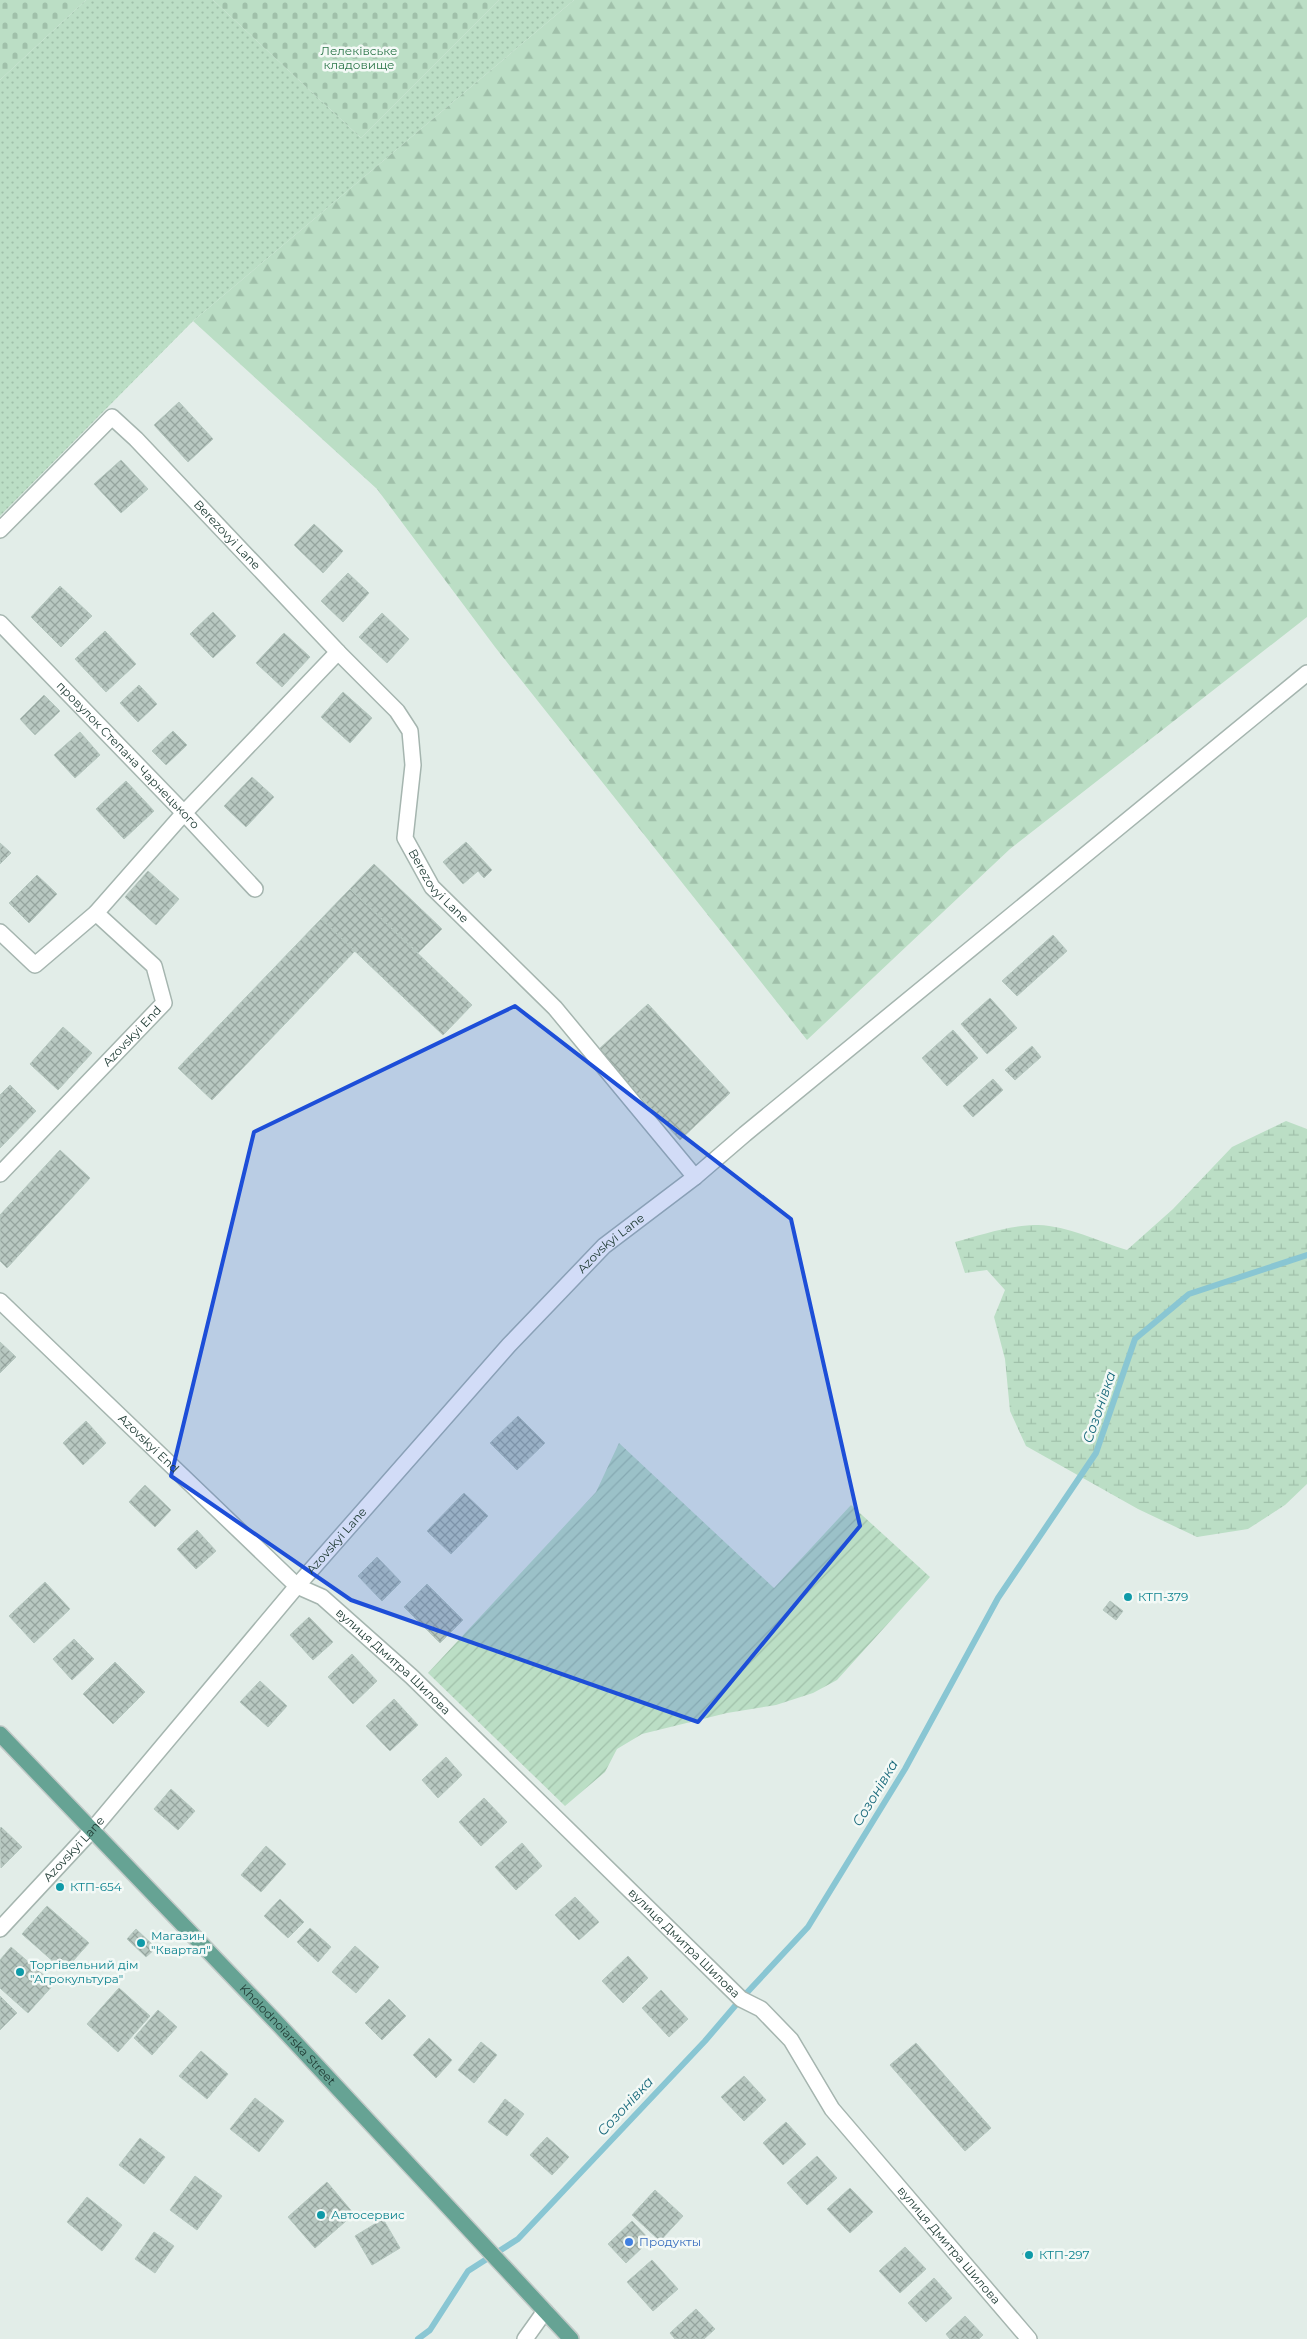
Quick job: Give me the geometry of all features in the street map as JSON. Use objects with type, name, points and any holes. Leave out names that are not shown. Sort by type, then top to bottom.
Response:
[{"type":"main road","name":"Kholodnoiarska Street","points":[[0,1734],[93,1829],[571,2339]]},
{"type":"street","name":"Berezovyi Lane","points":[[0,530],[112,417],[136,438],[338,652],[397,711],[410,731],[413,765],[405,838],[432,887],[556,1008],[695,1177]]},
{"type":"street","name":"провулок Степана Чарнецького","points":[[0,623],[184,813],[254,889]]},
{"type":"street","points":[[0,932],[34,965],[96,913],[184,813],[338,652]]},
{"type":"street","name":"Azovskyi Lane","points":[[0,1929],[93,1829],[297,1586],[510,1345],[604,1246],[695,1177],[753,1127],[1307,673]]},
{"type":"street","name":"Azovskyi End","points":[[0,1174],[164,1003],[154,966],[96,913]]},
{"type":"street","name":"Azovskyi End","points":[[0,1301],[297,1586]]},
{"type":"street","name":"вулиця Дмитра Шилова","points":[[297,1586],[322,1597],[412,1677],[741,1999],[761,2009],[791,2040],[832,2109],[1029,2339]]},
{"type":"street","points":[[525,2339],[545,2311]]},
{"type":"highlighted area","points":[[515,1006],[791,1219],[860,1526],[698,1722],[351,1600],[171,1476],[254,1132]]},
{"type":"green space","points":[[0,0],[86,0],[0,80]]},
{"type":"green space","points":[[86,0],[213,0],[361,138],[499,0],[574,0],[193,321],[0,516],[0,80]]},
{"type":"green space","name":"Лелеківське кладовище","points":[[213,0],[499,0],[361,138]]},
{"type":"green space","points":[[574,0],[1307,0],[1307,617],[1010,849],[807,1040],[495,647],[377,489],[193,321]]},
{"type":"green space","points":[[1286,1121],[1307,1129],[1307,1484],[1285,1505],[1248,1529],[1197,1537],[1138,1509],[1026,1446],[1010,1411],[1005,1359],[994,1317],[1005,1290],[987,1270],[965,1273],[955,1242],[1006,1229],[1038,1225],[1072,1231],[1127,1250],[1173,1209],[1232,1147]]},
{"type":"green space","points":[[619,1443],[774,1588],[851,1505],[930,1577],[837,1680],[813,1693],[776,1705],[727,1713],[642,1734],[617,1749],[605,1772],[565,1806],[428,1673],[596,1492]]},
{"type":"building","points":[[179,402],[213,439],[188,462],[154,425]]},
{"type":"building","points":[[121,460],[148,489],[121,513],[94,484]]},
{"type":"building","points":[[314,524],[343,551],[323,573],[294,545]]},
{"type":"building","points":[[348,573],[369,593],[343,622],[321,601]]},
{"type":"building","points":[[60,586],[92,616],[61,647],[31,617]]},
{"type":"building","points":[[213,612],[236,636],[213,658],[190,634]]},
{"type":"building","points":[[382,613],[409,639],[387,663],[359,637]]},
{"type":"building","points":[[105,631],[136,664],[106,692],[75,659]]},
{"type":"building","points":[[284,633],[310,657],[282,687],[256,663]]},
{"type":"building","points":[[139,685],[157,704],[138,722],[120,703]]},
{"type":"building","points":[[343,692],[372,718],[350,743],[321,717]]},
{"type":"building","points":[[44,695],[60,711],[35,735],[20,719]]},
{"type":"building","points":[[173,731],[187,745],[166,765],[152,751]]},
{"type":"building","points":[[80,732],[100,755],[75,778],[54,755]]},
{"type":"building","points":[[252,777],[274,797],[246,827],[224,806]]},
{"type":"building","points":[[126,781],[154,811],[124,839],[96,809]]},
{"type":"building","points":[[466,842],[492,870],[484,878],[478,871],[463,884],[443,862]]},
{"type":"building","points":[[0,843],[11,853],[0,864]]},
{"type":"building","points":[[374,864],[442,929],[418,953],[350,889]]},
{"type":"building","points":[[148,871],[179,899],[156,925],[125,897]]},
{"type":"building","points":[[37,875],[57,894],[29,923],[9,903]]},
{"type":"building","points":[[350,889],[472,1005],[443,1035],[321,919]]},
{"type":"building","points":[[321,919],[355,951],[212,1100],[178,1068]]},
{"type":"building","points":[[1053,935],[1067,951],[1017,996],[1002,981]]},
{"type":"building","points":[[990,998],[1017,1028],[987,1054],[961,1024]]},
{"type":"building","points":[[648,1004],[730,1093],[680,1140],[598,1050]]},
{"type":"building","points":[[63,1027],[92,1053],[58,1090],[30,1064]]},
{"type":"building","points":[[953,1030],[978,1058],[947,1086],[922,1058]]},
{"type":"building","points":[[1032,1046],[1041,1057],[1015,1080],[1005,1070]]},
{"type":"building","points":[[993,1079],[1003,1090],[973,1117],[963,1106]]},
{"type":"building","points":[[10,1085],[36,1111],[0,1148],[0,1095]]},
{"type":"building","points":[[60,1150],[90,1178],[7,1268],[0,1261],[0,1215]]},
{"type":"building","points":[[0,1342],[16,1357],[0,1373]]},
{"type":"building","points":[[518,1416],[545,1443],[517,1470],[490,1443]]},
{"type":"building","points":[[86,1421],[106,1443],[83,1465],[63,1443]]},
{"type":"building","points":[[145,1485],[171,1510],[155,1527],[129,1502]]},
{"type":"building","points":[[464,1493],[488,1516],[451,1554],[427,1531]]},
{"type":"building","points":[[197,1530],[216,1551],[196,1569],[177,1549]]},
{"type":"building","points":[[377,1557],[401,1582],[382,1601],[358,1576]]},
{"type":"building","points":[[45,1582],[70,1609],[34,1643],[9,1616]]},
{"type":"building","points":[[427,1584],[463,1620],[440,1643],[404,1607]]},
{"type":"building","name":"КТП-379","points":[[1129,1591],[1134,1596],[1127,1603],[1122,1598]]},
{"type":"building","points":[[1110,1601],[1123,1611],[1116,1620],[1103,1610]]},
{"type":"building","points":[[309,1617],[333,1642],[313,1660],[290,1635]]},
{"type":"building","points":[[74,1639],[94,1659],[72,1680],[53,1659]]},
{"type":"building","points":[[352,1654],[377,1681],[353,1704],[328,1677]]},
{"type":"building","points":[[115,1662],[145,1692],[113,1724],[83,1694]]},
{"type":"building","points":[[260,1681],[287,1706],[268,1727],[240,1702]]},
{"type":"building","points":[[394,1699],[418,1725],[390,1751],[366,1726]]},
{"type":"building","points":[[446,1757],[462,1775],[438,1798],[422,1780]]},
{"type":"building","points":[[171,1789],[195,1811],[178,1830],[154,1809]]},
{"type":"building","points":[[484,1798],[507,1822],[481,1846],[459,1822]]},
{"type":"building","points":[[1,1827],[22,1847],[1,1868],[0,1829]]},
{"type":"building","points":[[522,1843],[542,1866],[516,1890],[495,1867]]},
{"type":"building","points":[[266,1846],[286,1864],[261,1892],[241,1875]]},
{"type":"building","name":"КТП-654","points":[[61,1880],[66,1886],[60,1893],[54,1888]]},
{"type":"building","points":[[575,1897],[599,1922],[579,1940],[555,1915]]},
{"type":"building","points":[[280,1899],[304,1922],[288,1938],[264,1916]]},
{"type":"building","points":[[47,1906],[89,1943],[64,1971],[22,1934]]},
{"type":"building","points":[[310,1928],[331,1947],[318,1962],[297,1942]]},
{"type":"building","name":"Магазин \"Квартал\"","points":[[136,1929],[156,1948],[146,1957],[127,1939]]},
{"type":"building","points":[[355,1946],[379,1967],[356,1993],[332,1972]]},
{"type":"building","name":"Торгівельний дім \"Агрокультура\"","points":[[11,1947],[54,1984],[28,2013],[0,1988],[0,1960]]},
{"type":"building","points":[[628,1956],[648,1978],[623,2003],[602,1981]]},
{"type":"building","points":[[119,1988],[150,2016],[118,2052],[87,2024]]},
{"type":"building","points":[[661,1990],[688,2019],[669,2037],[642,2008]]},
{"type":"building","points":[[0,1996],[17,2013],[0,2030]]},
{"type":"building","points":[[389,1999],[406,2016],[382,2040],[365,2023]]},
{"type":"building","points":[[158,2010],[177,2027],[152,2055],[134,2038]]},
{"type":"building","points":[[429,2038],[452,2060],[436,2078],[413,2055]]},
{"type":"building","points":[[481,2042],[497,2055],[474,2083],[458,2070]]},
{"type":"building","points":[[916,2043],[991,2128],[965,2151],[890,2065]]},
{"type":"building","points":[[201,2051],[228,2074],[207,2099],[179,2076]]},
{"type":"building","points":[[744,2076],[766,2100],[744,2121],[721,2097]]},
{"type":"building","points":[[255,2098],[284,2121],[259,2152],[230,2129]]},
{"type":"building","points":[[505,2099],[524,2114],[507,2136],[488,2122]]},
{"type":"building","points":[[786,2122],[806,2144],[783,2165],[763,2143]]},
{"type":"building","points":[[547,2137],[569,2157],[552,2175],[530,2155]]},
{"type":"building","points":[[140,2138],[165,2157],[144,2184],[119,2165]]},
{"type":"building","points":[[817,2156],[837,2178],[807,2205],[787,2183]]},
{"type":"building","points":[[195,2176],[222,2196],[197,2230],[170,2210]]},
{"type":"building","name":"Автосервис","points":[[327,2182],[354,2214],[315,2248],[288,2217]]},
{"type":"building","points":[[850,2188],[873,2212],[850,2233],[827,2209]]},
{"type":"building","points":[[655,2190],[683,2216],[660,2241],[632,2215]]},
{"type":"building","points":[[87,2197],[122,2225],[102,2251],[67,2222]]},
{"type":"building","points":[[383,2219],[400,2248],[372,2265],[355,2236]]},
{"type":"building","name":"Продукты","points":[[632,2221],[650,2240],[626,2263],[608,2244]]},
{"type":"building","points":[[154,2232],[174,2246],[155,2273],[135,2259]]},
{"type":"building","points":[[905,2247],[926,2269],[900,2293],[879,2271]]},
{"type":"building","name":"КТП-297","points":[[1028,2249],[1035,2256],[1029,2261],[1022,2254]]},
{"type":"building","points":[[652,2260],[678,2289],[653,2311],[627,2282]]},
{"type":"building","points":[[934,2278],[952,2298],[926,2322],[908,2303]]},
{"type":"building","points":[[696,2309],[715,2329],[704,2339],[675,2339],[670,2333]]},
{"type":"building","points":[[965,2316],[983,2335],[979,2339],[950,2339],[946,2334]]},
{"type":"waterway","name":"Созонівка","points":[[418,2339],[430,2330],[468,2271],[518,2239],[705,2041],[808,1927],[905,1769],[998,1598],[1096,1453],[1135,1339],[1189,1294],[1307,1255]]},
{"type":"place","name":"КТП-379","points":[[1128,1597]]},
{"type":"place","name":"КТП-654","points":[[60,1887]]},
{"type":"place","name":"Магазин \"Квартал\"","points":[[141,1943]]},
{"type":"place","name":"Торгівельний дім \"Агрокультура\"","points":[[20,1972]]},
{"type":"place","name":"Автосервис","points":[[321,2215]]},
{"type":"place","name":"Продукты","points":[[629,2242]]},
{"type":"place","name":"КТП-297","points":[[1029,2255]]}]
